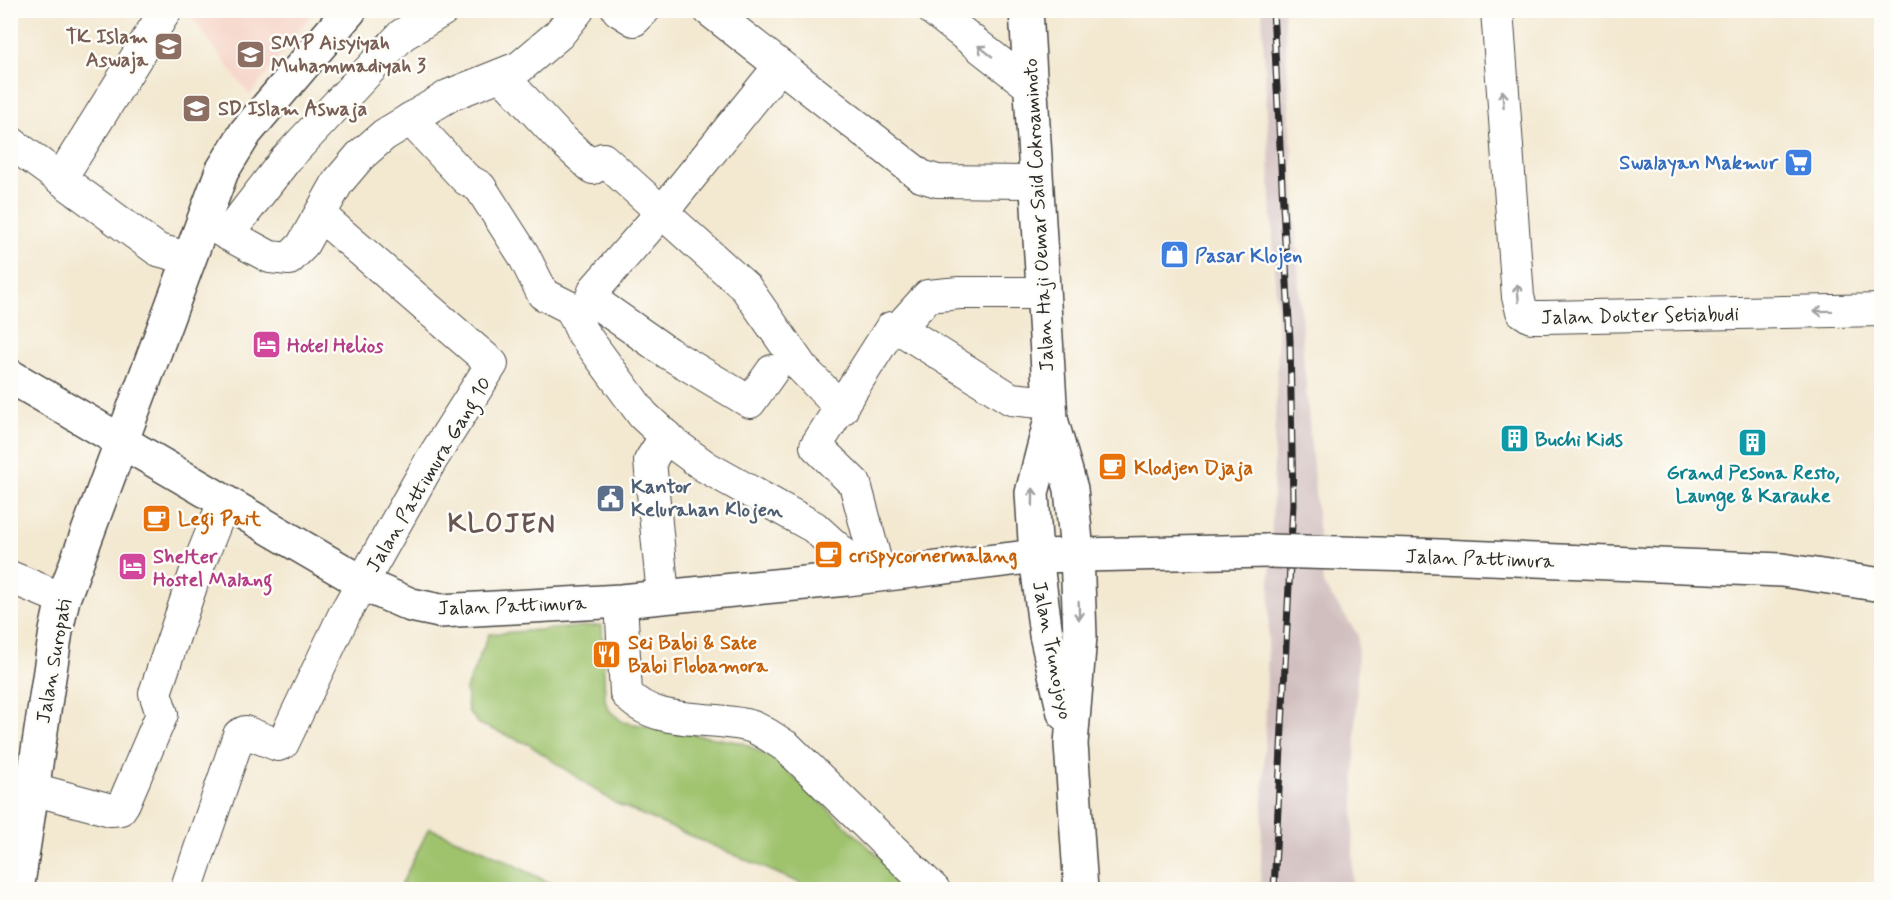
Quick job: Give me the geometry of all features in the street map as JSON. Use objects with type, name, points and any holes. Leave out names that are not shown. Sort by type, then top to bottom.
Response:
[{"type":"main road","name":"Jalan Suropati","points":[[17,890],[21,786],[63,599],[188,258],[216,228],[222,171],[246,132],[350,10]]},
{"type":"main road","name":"Jalan Haji Oemar Said Cokroaminoto","points":[[1026,10],[1050,411],[1071,489],[1077,553]]},
{"type":"main road","name":"Jalan Pattimura","points":[[10,376],[363,583],[411,604],[440,610],[621,601],[1077,553],[1268,551],[1414,555],[1782,570],[1881,585]]},
{"type":"main road","name":"Jalan Haji Oemar Said Cokroaminoto","points":[[1036,556],[1032,493],[1050,411]]},
{"type":"main road","name":"Jalan Trunojoyo","points":[[1077,553],[1080,636],[1071,744],[1081,890]]},
{"type":"main road","name":"Jalan Trunojoyo","points":[[1036,556],[1046,634],[1071,744]]},
{"type":"street","points":[[61,178],[166,10]]},
{"type":"street","points":[[443,10],[402,35],[286,159],[216,228],[270,257],[289,259],[302,246],[321,216],[338,182],[360,156],[384,135],[474,84],[520,67],[558,34],[578,10]]},
{"type":"street","points":[[618,10],[634,20],[644,10]]},
{"type":"street","points":[[709,10],[921,176],[937,181],[1035,182]]},
{"type":"street","points":[[933,10],[1031,87]]},
{"type":"street","name":"Jalan Dokter Setiabudi","points":[[1497,10],[1518,297],[1522,311],[1531,317],[1544,317],[1881,310]]},
{"type":"street","points":[[772,371],[750,402],[668,353],[591,298],[595,289],[663,211],[780,66]]},
{"type":"street","points":[[501,75],[558,136],[593,168],[603,159],[746,288],[802,368],[842,409]]},
{"type":"street","points":[[410,119],[466,179],[480,187],[523,254],[543,294],[571,308],[582,332],[643,415],[706,467],[814,527],[866,575]]},
{"type":"street","points":[[10,142],[158,250],[188,258]]},
{"type":"street","name":"Jalan Pattimura Gang 10","points":[[186,890],[239,735],[245,732],[278,745],[283,743],[344,615],[430,462],[492,364],[321,216]]},
{"type":"street","points":[[866,575],[855,484],[816,446],[842,409],[888,331],[898,328],[928,296],[959,292],[1043,292]]},
{"type":"street","points":[[898,328],[1011,399],[1050,411]]},
{"type":"street","points":[[663,596],[650,461],[666,436]]},
{"type":"street","points":[[21,786],[111,810],[120,809],[162,714],[155,693],[195,574],[224,502]]},
{"type":"street","points":[[10,577],[63,599]]},
{"type":"street","points":[[621,601],[626,693],[635,704],[651,712],[751,726],[787,747],[934,890]]},
{"type":"shaded area","name":"SMP Aisyiyah Muhammadiyah 3","points":[[309,10],[312,13],[250,96],[187,11]]},
{"type":"shaded area","points":[[1284,10],[1303,353],[1323,584],[1358,635],[1352,889],[1260,890],[1278,339],[1262,11]]},
{"type":"green space","points":[[602,625],[605,700],[610,711],[623,722],[743,743],[774,759],[914,889],[813,889],[615,803],[528,744],[479,724],[468,711],[466,689],[489,634]]},
{"type":"green space","points":[[429,828],[484,850],[562,889],[399,889]]},
{"type":"railway","points":[[1273,10],[1290,341],[1293,504],[1274,890]]},
{"type":"place","name":"TK Islam Aswaja","points":[[169,47]]},
{"type":"place","name":"SMP Aisyiyah Muhammadiyah 3","points":[[250,54]]},
{"type":"place","name":"SD Islam Aswaja","points":[[197,108]]},
{"type":"place","name":"Swalayan Makmur","points":[[1799,162]]},
{"type":"place","name":"Pasar Klojen","points":[[1174,255]]},
{"type":"place","name":"Hotel Helios","points":[[266,345]]},
{"type":"place","name":"Buchi Kids","points":[[1514,439]]},
{"type":"place","name":"Grand Pesona Resto, Launge & Karauke","points":[[1753,442]]},
{"type":"place","name":"Klodjen Djaja","points":[[1113,467]]},
{"type":"place","name":"Kantor Kelurahan Klojen","points":[[610,498]]},
{"type":"place","name":"Legi Pait","points":[[157,518]]},
{"type":"place","name":"crispycornermalang","points":[[828,555]]},
{"type":"place","name":"Shelter Hostel Malang","points":[[132,567]]},
{"type":"place","name":"Sei Babi & Sate Babi Flobamora","points":[[607,654]]},
{"type":"district","name":"KLOJEN","points":[[502,523]]}]
